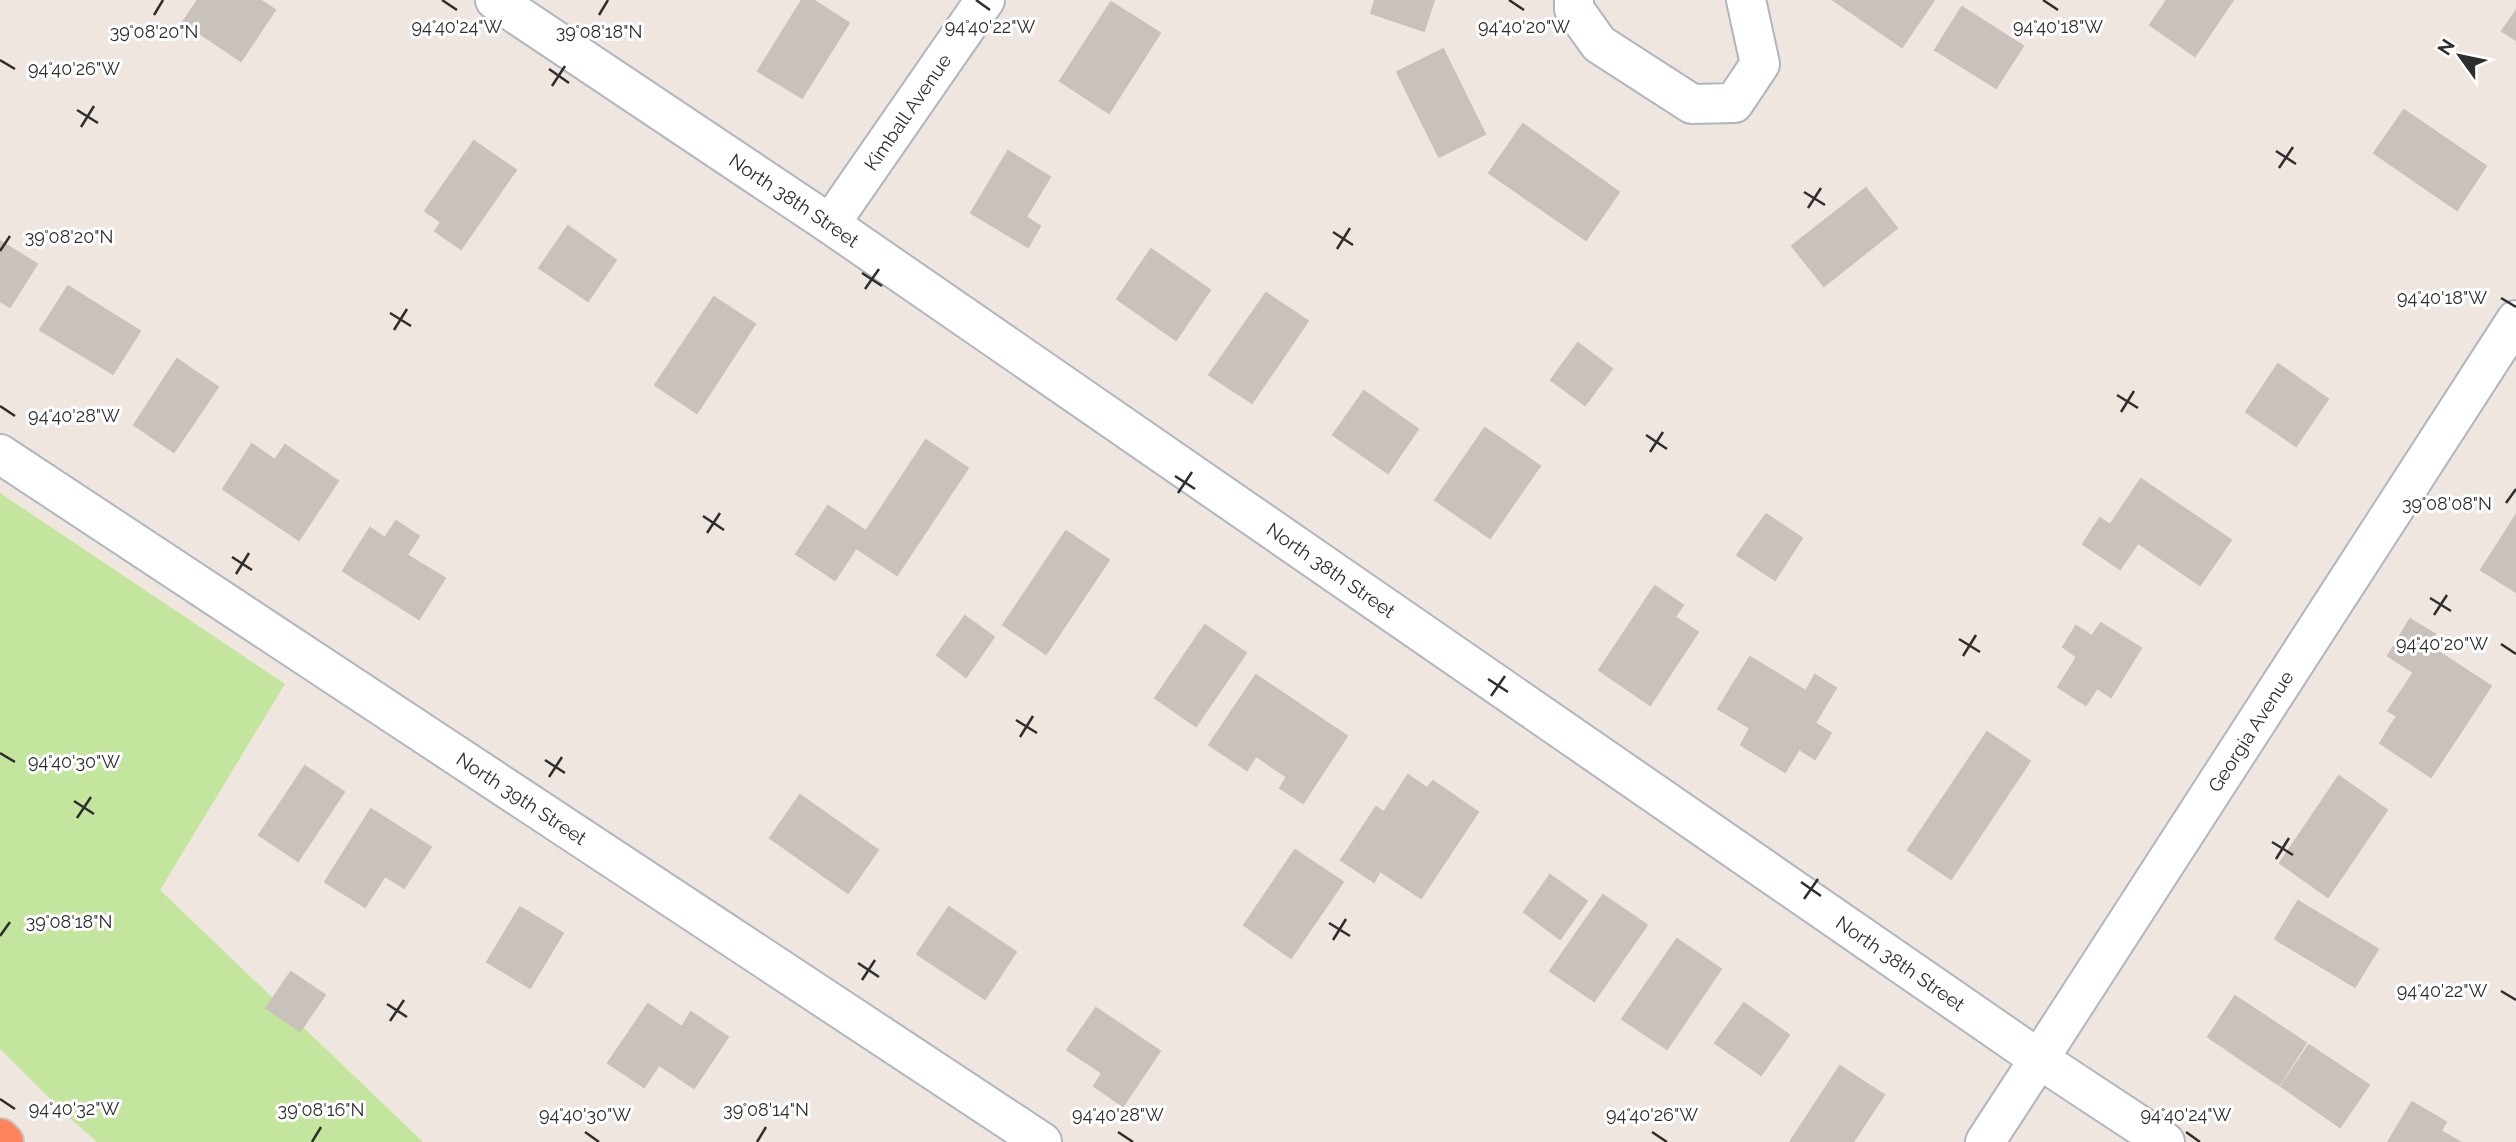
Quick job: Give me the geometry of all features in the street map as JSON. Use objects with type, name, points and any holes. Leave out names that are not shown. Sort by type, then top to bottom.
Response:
[{"type":"highway","points":[[0,1138],[4,1142]]},
{"type":"street","name":"North 38th Street","points":[[495,0],[830,224],[2039,1059],[2165,1142]]},
{"type":"street","name":"Kimball Avenue","points":[[830,224],[985,0]]},
{"type":"street","points":[[1574,0],[1574,9],[1599,44],[1692,104],[1734,103],[1760,64],[1746,0]]},
{"type":"street","name":"Georgia Avenue","points":[[1985,1142],[2516,320]]},
{"type":"street","name":"North 39th Street","points":[[0,454],[1042,1142]]},
{"type":"green space","points":[[0,493],[285,684],[160,890],[423,1142],[97,1142],[0,1049]]},
{"type":"building","points":[[198,0],[260,0],[275,10],[241,61],[183,22]]},
{"type":"building","points":[[802,0],[813,0],[849,23],[802,98],[758,71]]},
{"type":"building","points":[[1375,0],[1434,0],[1424,31],[1371,13]]},
{"type":"building","points":[[1833,0],[1934,0],[1902,47]]},
{"type":"building","points":[[2167,0],[2233,0],[2195,56],[2150,25]]},
{"type":"building","points":[[1111,2],[1160,33],[1109,113],[1060,81]]},
{"type":"building","points":[[1962,7],[2023,46],[1996,88],[1935,50]]},
{"type":"building","points":[[2516,11],[2516,40],[2502,31]]},
{"type":"building","points":[[1443,49],[1485,134],[1439,157],[1397,72]]},
{"type":"building","points":[[2404,110],[2486,166],[2457,210],[2374,153]]},
{"type":"building","points":[[1523,124],[1619,192],[1586,240],[1489,173]]},
{"type":"building","points":[[474,141],[516,170],[461,249],[435,231],[441,222],[425,211]]},
{"type":"building","points":[[1008,151],[1050,177],[1026,217],[1040,226],[1028,247],[971,213]]},
{"type":"building","points":[[1866,188],[1897,228],[1824,286],[1792,246]]},
{"type":"building","points":[[568,226],[616,260],[588,301],[539,268]]},
{"type":"building","points":[[0,241],[37,264],[10,307],[0,301]]},
{"type":"building","points":[[1151,249],[1210,290],[1176,340],[1117,299]]},
{"type":"building","points":[[68,286],[140,331],[113,374],[40,330]]},
{"type":"building","points":[[1266,293],[1308,321],[1252,403],[1209,375]]},
{"type":"building","points":[[714,297],[755,324],[697,413],[655,385]]},
{"type":"building","points":[[1578,343],[1612,369],[1585,405],[1551,380]]},
{"type":"building","points":[[177,359],[218,387],[174,452],[134,425]]},
{"type":"building","points":[[2278,364],[2328,399],[2296,446],[2246,412]]},
{"type":"building","points":[[1364,391],[1418,429],[1388,473],[1333,435]]},
{"type":"building","points":[[1485,428],[1540,466],[1490,538],[1435,500]]},
{"type":"building","points":[[926,440],[968,468],[897,575],[856,548],[835,580],[796,554],[828,506],[866,531]]},
{"type":"building","points":[[252,444],[275,460],[285,445],[338,481],[299,540],[223,489]]},
{"type":"building","points":[[2141,479],[2231,540],[2200,585],[2138,543],[2120,569],[2083,544],[2100,518],[2110,525]]},
{"type":"building","points":[[1766,514],[1802,538],[1775,580],[1737,555]]},
{"type":"building","points":[[2516,515],[2516,592],[2481,570]]},
{"type":"building","points":[[396,521],[419,536],[407,555],[445,578],[419,619],[343,571],[370,528],[385,538]]},
{"type":"building","points":[[1066,531],[1109,560],[1046,654],[1003,625]]},
{"type":"building","points":[[1655,586],[1683,605],[1675,617],[1698,632],[1650,705],[1599,670]]},
{"type":"building","points":[[965,616],[994,637],[966,677],[937,655]]},
{"type":"building","points":[[2410,619],[2435,634],[2413,672],[2388,656]]},
{"type":"building","points":[[2101,623],[2141,648],[2111,697],[2097,688],[2086,705],[2058,687],[2077,657],[2063,647],[2076,626],[2092,636]]},
{"type":"building","points":[[1205,625],[1246,653],[1196,726],[1155,698]]},
{"type":"building","points":[[2431,647],[2491,686],[2431,777],[2380,743],[2397,716],[2388,711]]},
{"type":"building","points":[[1750,657],[1806,691],[1815,675],[1836,688],[1815,723],[1831,733],[1815,759],[1799,749],[1785,772],[1741,745],[1750,728],[1718,709]]},
{"type":"building","points":[[1256,675],[1347,736],[1303,803],[1280,788],[1287,777],[1256,756],[1247,770],[1209,745]]},
{"type":"building","points":[[1987,732],[2030,761],[1951,879],[1908,850]]},
{"type":"building","points":[[305,766],[344,792],[298,861],[259,835]]},
{"type":"building","points":[[1408,775],[1427,788],[1433,781],[1478,812],[1421,898],[1380,871],[1374,882],[1341,860],[1376,807],[1384,812]]},
{"type":"building","points":[[2339,776],[2387,810],[2328,897],[2280,863]]},
{"type":"building","points":[[800,795],[878,850],[848,893],[770,838]]},
{"type":"building","points":[[371,809],[431,847],[404,888],[385,876],[365,907],[325,882]]},
{"type":"building","points":[[1295,850],[1343,882],[1291,958],[1244,925]]},
{"type":"building","points":[[1550,875],[1587,901],[1560,939],[1524,912]]},
{"type":"building","points":[[1603,895],[1647,925],[1594,1001],[1550,971]]},
{"type":"building","points":[[2298,901],[2378,949],[2355,987],[2275,939]]},
{"type":"building","points":[[520,907],[563,933],[530,988],[487,962]]},
{"type":"building","points":[[949,907],[1016,952],[985,999],[917,954]]},
{"type":"building","points":[[1677,939],[1721,969],[1667,1049],[1622,1019]]},
{"type":"building","points":[[291,972],[325,995],[300,1031],[266,1008]]},
{"type":"building","points":[[2235,996],[2306,1043],[2279,1085],[2208,1037]]},
{"type":"building","points":[[1744,1003],[1789,1035],[1761,1075],[1715,1043]]},
{"type":"building","points":[[648,1004],[682,1027],[691,1012],[728,1037],[694,1088],[659,1065],[644,1087],[608,1063]]},
{"type":"building","points":[[1096,1008],[1160,1051],[1123,1106],[1094,1086],[1102,1073],[1067,1050]]},
{"type":"building","points":[[2309,1045],[2369,1085],[2340,1127],[2281,1086]]},
{"type":"building","points":[[1840,1066],[1884,1095],[1853,1142],[1790,1142]]},
{"type":"building","points":[[2412,1102],[2446,1122],[2441,1131],[2460,1142],[2388,1142]]}]
